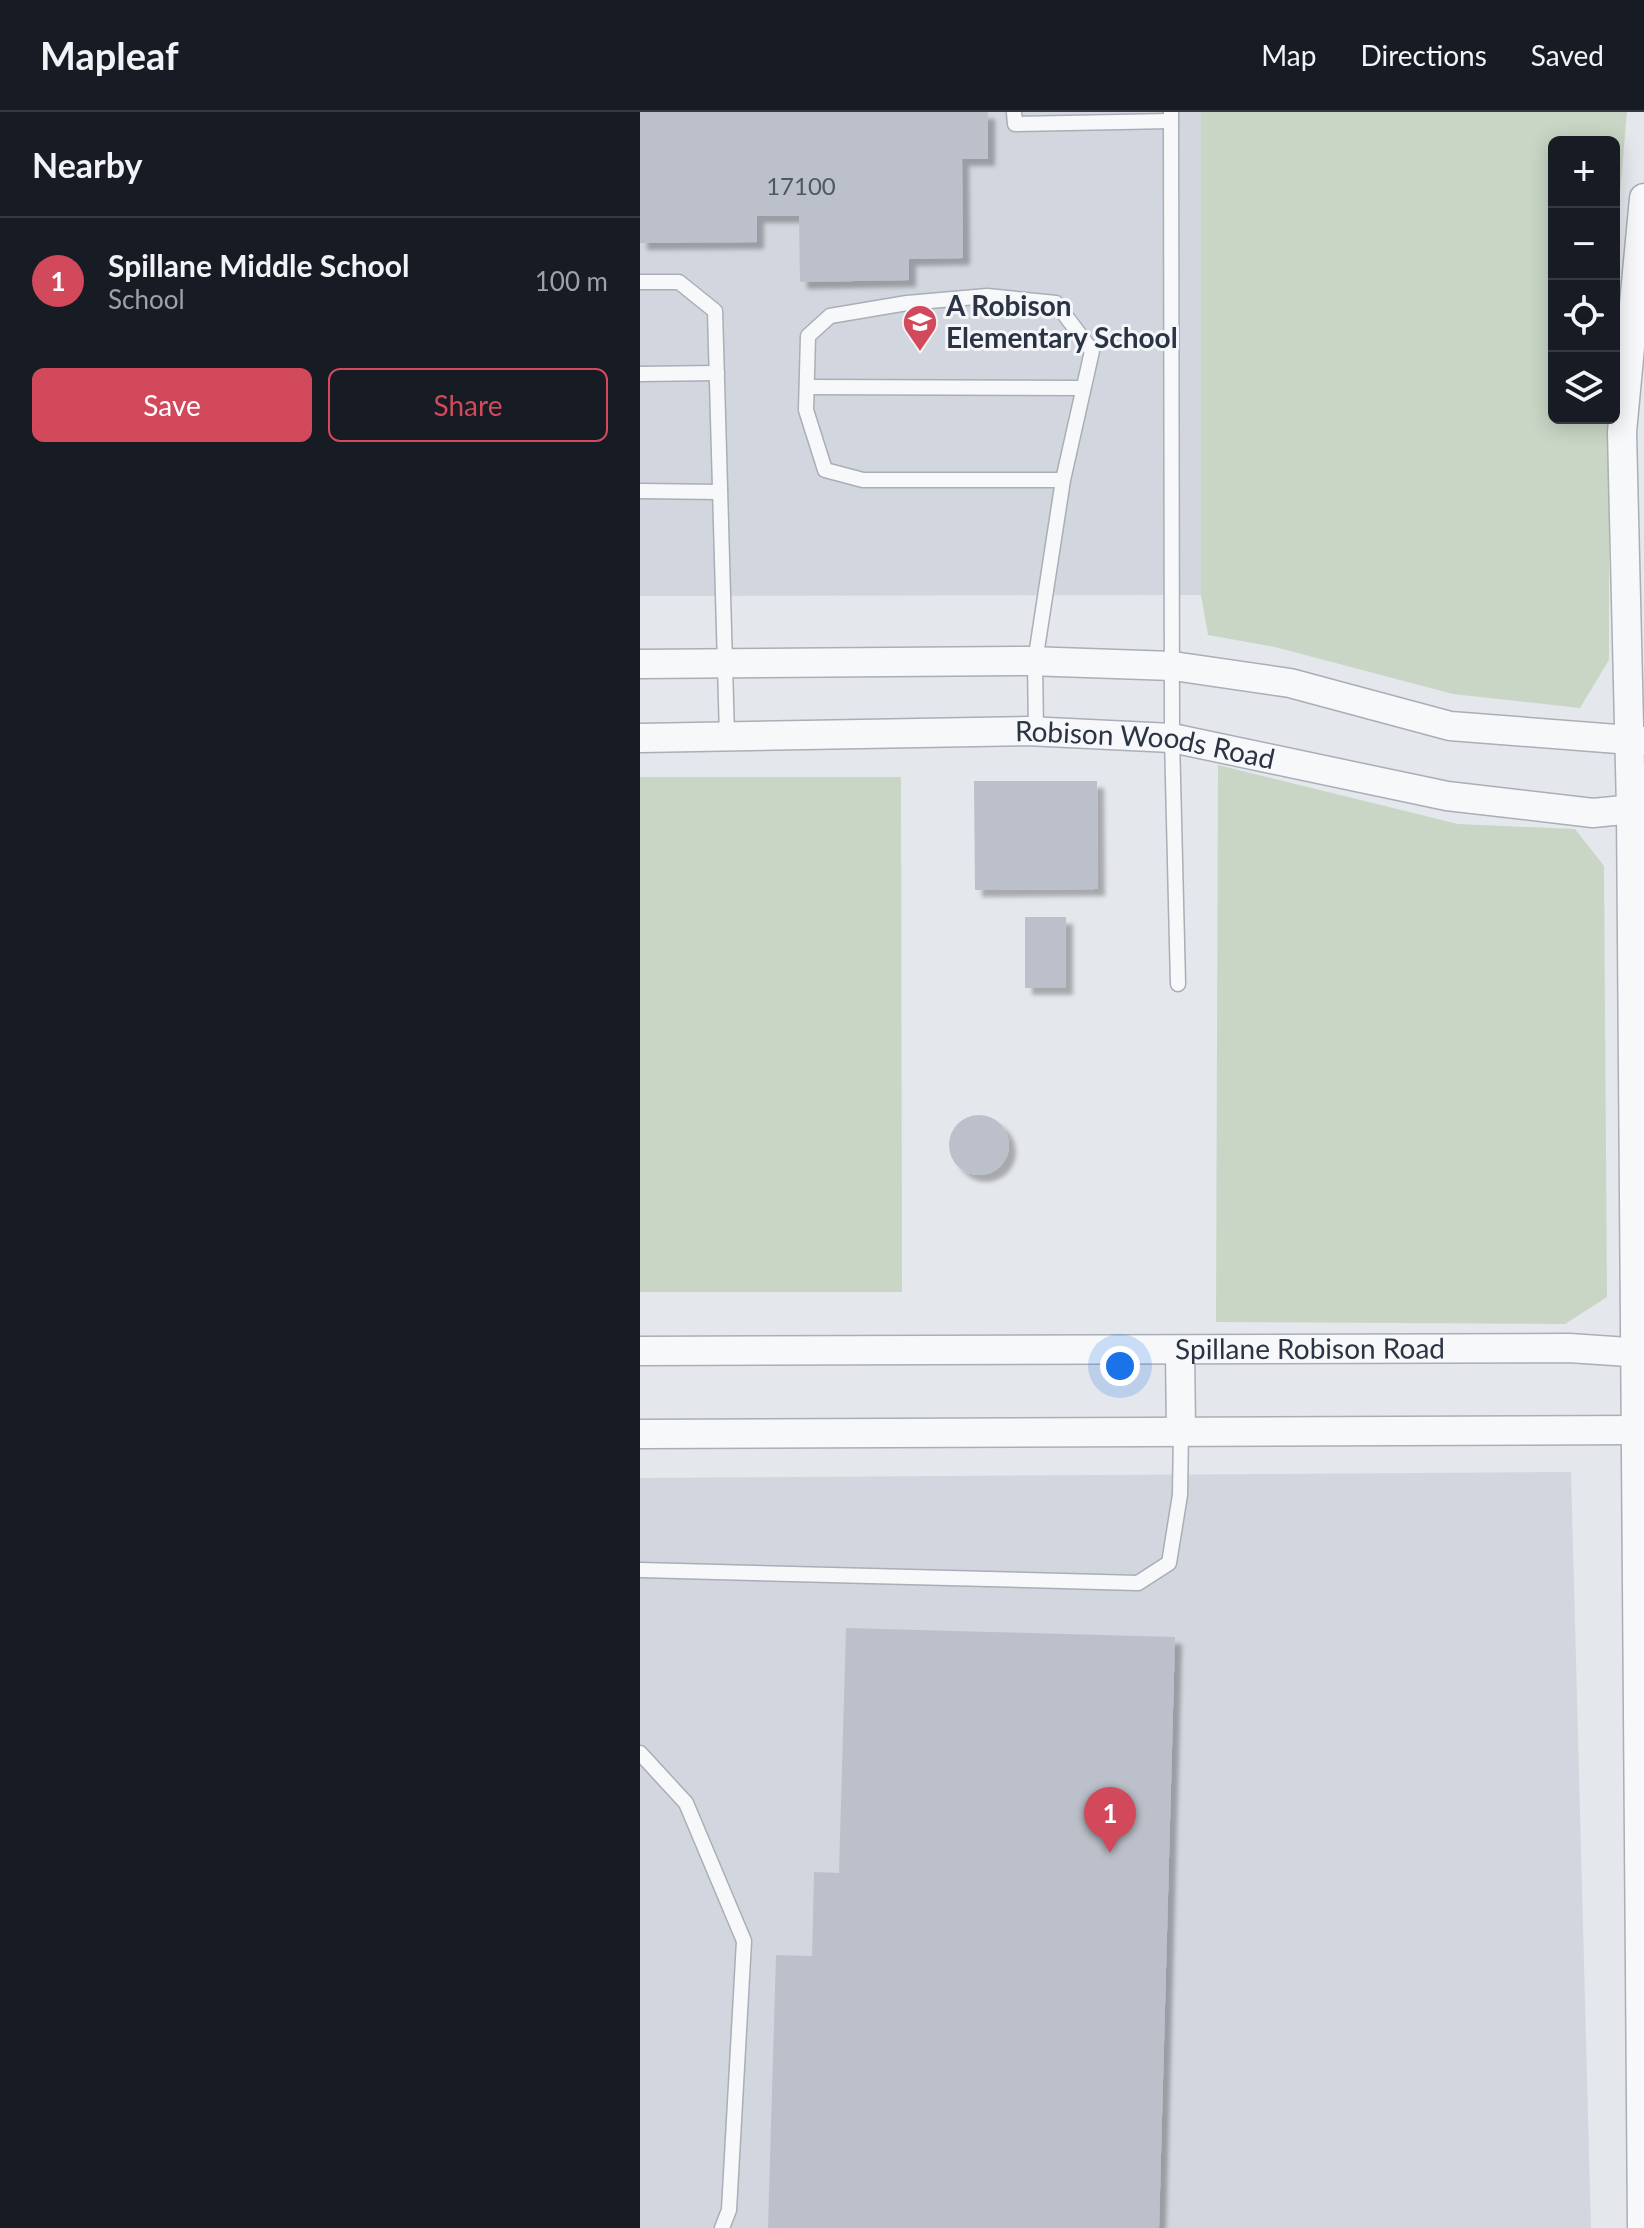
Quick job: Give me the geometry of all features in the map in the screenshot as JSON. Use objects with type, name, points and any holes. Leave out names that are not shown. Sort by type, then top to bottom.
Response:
[{"type":"street","points":[[1642,2228],[1638,808],[1622,432],[1644,198]]},
{"type":"street","points":[[640,664],[1035,662],[1173,666],[1290,683],[1450,726],[1637,740]]},
{"type":"street","name":"Robison Woods Road","points":[[640,738],[1036,732],[1172,738],[1447,796],[1593,813],[1638,808]]},
{"type":"street","name":"Spillane Robison Road","points":[[640,1351],[1569,1348],[1640,1352]]},
{"type":"street","points":[[1180,1350],[1181,1430]]},
{"type":"street","points":[[640,1434],[1640,1430]]},
{"type":"lane","points":[[1014,112],[1015,124],[1171,116],[1172,738],[1178,984]]},
{"type":"lane","points":[[640,282],[679,282],[715,311],[727,736]]},
{"type":"lane","points":[[1036,732],[1035,662],[1063,480],[1092,351],[1056,303],[987,296],[830,316],[808,336],[806,410],[825,470],[863,480],[1063,480]]},
{"type":"lane","points":[[640,374],[717,373]]},
{"type":"lane","points":[[807,387],[1083,388]]},
{"type":"lane","points":[[640,491],[720,492]]},
{"type":"lane","points":[[640,1570],[1138,1583],[1169,1563],[1180,1495],[1181,1430]]},
{"type":"lane","points":[[640,1753],[686,1803],[744,1941],[729,2210],[722,2228]]},
{"type":"shaded area","name":"A Robison Elementary School","points":[[640,112],[1201,112],[1201,595],[640,596]]},
{"type":"shaded area","points":[[1571,1472],[1591,2228],[640,2228],[640,1478]]},
{"type":"green space","points":[[1201,112],[1627,112],[1620,193],[1620,136],[1548,136],[1548,424],[1609,424],[1609,660],[1580,708],[1453,694],[1275,647],[1208,635],[1201,595]]},
{"type":"green space","points":[[1218,765],[1458,824],[1575,829],[1604,866],[1607,1297],[1565,1324],[1216,1322]]},
{"type":"green space","points":[[640,777],[901,777],[902,1292],[640,1292]]},
{"type":"building","points":[[640,112],[988,112],[988,159],[962,159],[963,258],[909,259],[909,280],[800,282],[799,216],[757,216],[757,242],[640,243]]},
{"type":"building","points":[[974,781],[1097,781],[1098,889],[975,890]]},
{"type":"building","points":[[1025,917],[1066,917],[1066,988],[1025,988]]},
{"type":"building","points":[[979,1115],[990,1117],[1000,1124],[1007,1134],[1007,1156],[1000,1166],[990,1173],[979,1175],[968,1173],[958,1166],[951,1156],[949,1145],[951,1134],[958,1124],[968,1117]]},
{"type":"building","points":[[846,1628],[1175,1637],[1159,2228],[768,2228],[776,1955],[812,1956],[814,1872],[839,1873]]},
{"type":"place","name":"A Robison Elementary School","points":[[920,353]]},
{"type":"place","name":"Spillane Middle School","points":[[1110,1853]]}]
